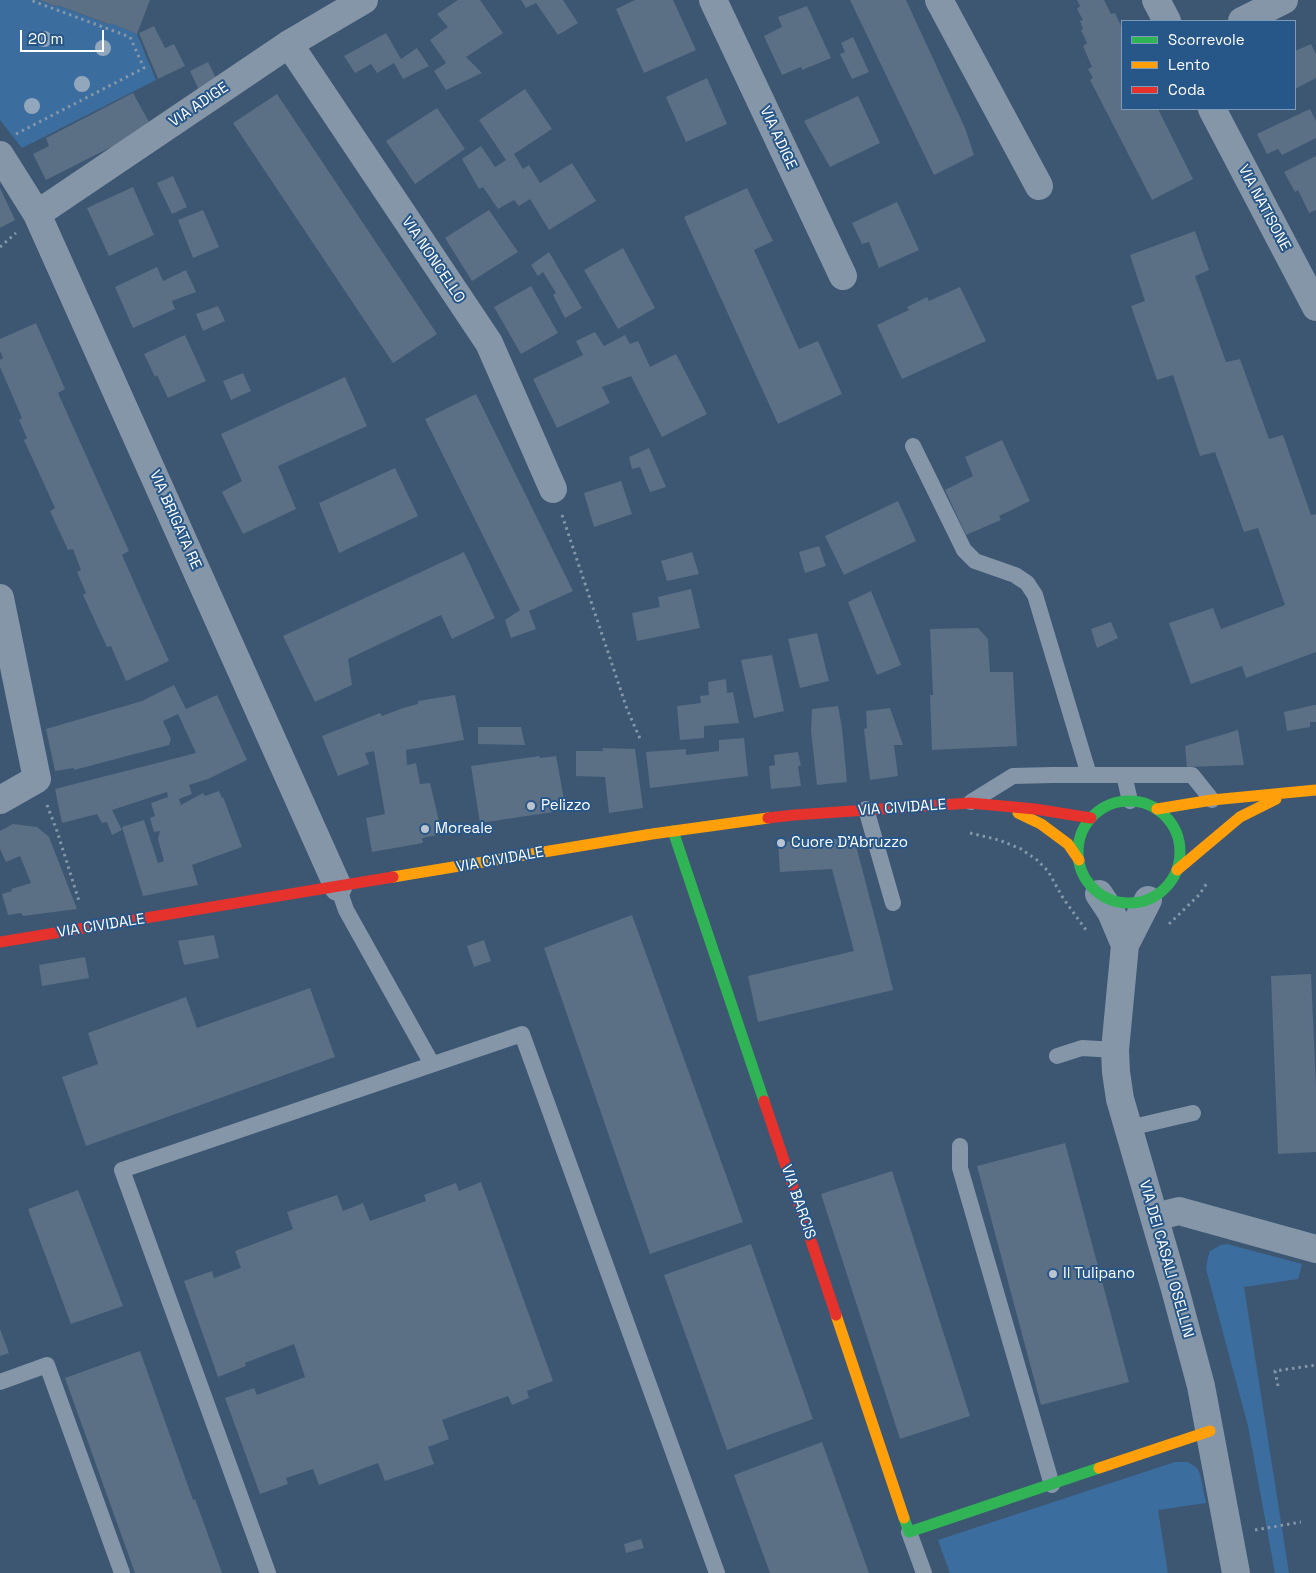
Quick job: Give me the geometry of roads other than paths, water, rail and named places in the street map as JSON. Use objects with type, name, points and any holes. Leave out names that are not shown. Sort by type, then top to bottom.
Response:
[{"type":"main road","points":[[1157,810],[1212,800],[1316,790]]},
{"type":"main road","points":[[1177,870],[1240,817],[1293,791]]},
{"type":"main road","points":[[1079,860],[1079,845],[1083,831],[1091,818],[1102,809],[1115,803],[1130,801],[1144,803],[1168,818],[1176,830],[1180,843],[1180,857],[1177,870],[1170,883],[1160,893],[1148,900],[1131,904],[1114,901],[1099,894]]},
{"type":"main road","name":"VIA CIVIDALE","points":[[0,942],[673,831],[794,815],[970,803],[1035,808],[1091,818]]},
{"type":"main road","name":"VIA CIVIDALE","points":[[1003,806],[1041,824],[1068,844],[1079,860],[1083,873],[1099,894]]},
{"type":"main road","name":"VIA BARCIS","points":[[673,831],[909,1532]]},
{"type":"main road","points":[[909,1532],[1210,1432]]},
{"type":"street","name":"VIA ADIGE","points":[[29,221],[289,44],[364,0]]},
{"type":"street","name":"VIA ADIGE","points":[[713,0],[843,276]]},
{"type":"street","points":[[938,0],[1039,186]]},
{"type":"street","points":[[1156,0],[1166,20]]},
{"type":"street","points":[[1244,20],[1284,0]]},
{"type":"street","name":"VIA NONCELLO","points":[[289,44],[489,343],[553,489]]},
{"type":"street","name":"VIA NATISONE","points":[[1213,110],[1316,307]]},
{"type":"street","name":"VIA BRIGATA RE","points":[[4,152],[29,221],[338,887]]},
{"type":"street","points":[[0,598],[37,779],[0,800]]},
{"type":"street","name":"VIA DEI CASALI OSELLIN","points":[[1099,894],[1111,912],[1125,945]]},
{"type":"street","name":"VIA DEI CASALI OSELLIN","points":[[1148,900],[1125,945],[1115,1050],[1116,1072],[1120,1099],[1155,1217],[1201,1386],[1236,1573]]},
{"type":"street","points":[[1155,1217],[1179,1211],[1316,1250]]},
{"type":"lane","points":[[913,446],[964,550],[975,561],[1015,574],[1027,583],[1035,596],[1089,775]]},
{"type":"lane","points":[[970,803],[1013,776],[1089,775],[1192,775],[1212,800]]},
{"type":"lane","points":[[1124,775],[1130,801]]},
{"type":"lane","points":[[866,810],[892,904]]},
{"type":"lane","points":[[338,887],[346,910],[432,1064]]},
{"type":"lane","points":[[268,1573],[122,1170],[522,1034],[717,1573]]},
{"type":"lane","points":[[1057,1056],[1082,1048],[1115,1050]]},
{"type":"lane","points":[[1128,1128],[1193,1113]]},
{"type":"lane","points":[[960,1146],[960,1168],[1052,1484]]},
{"type":"lane","points":[[0,1382],[47,1365],[122,1573]]},
{"type":"lane","name":"VIA BARCIS","points":[[909,1532],[924,1573]]},
{"type":"place","name":"Pelizzo","points":[[531,806]]},
{"type":"place","name":"Moreale","points":[[425,829]]},
{"type":"place","name":"Cuore D’Abruzzo","points":[[781,843]]},
{"type":"place","name":"Il Tulipano","points":[[1053,1274]]}]
